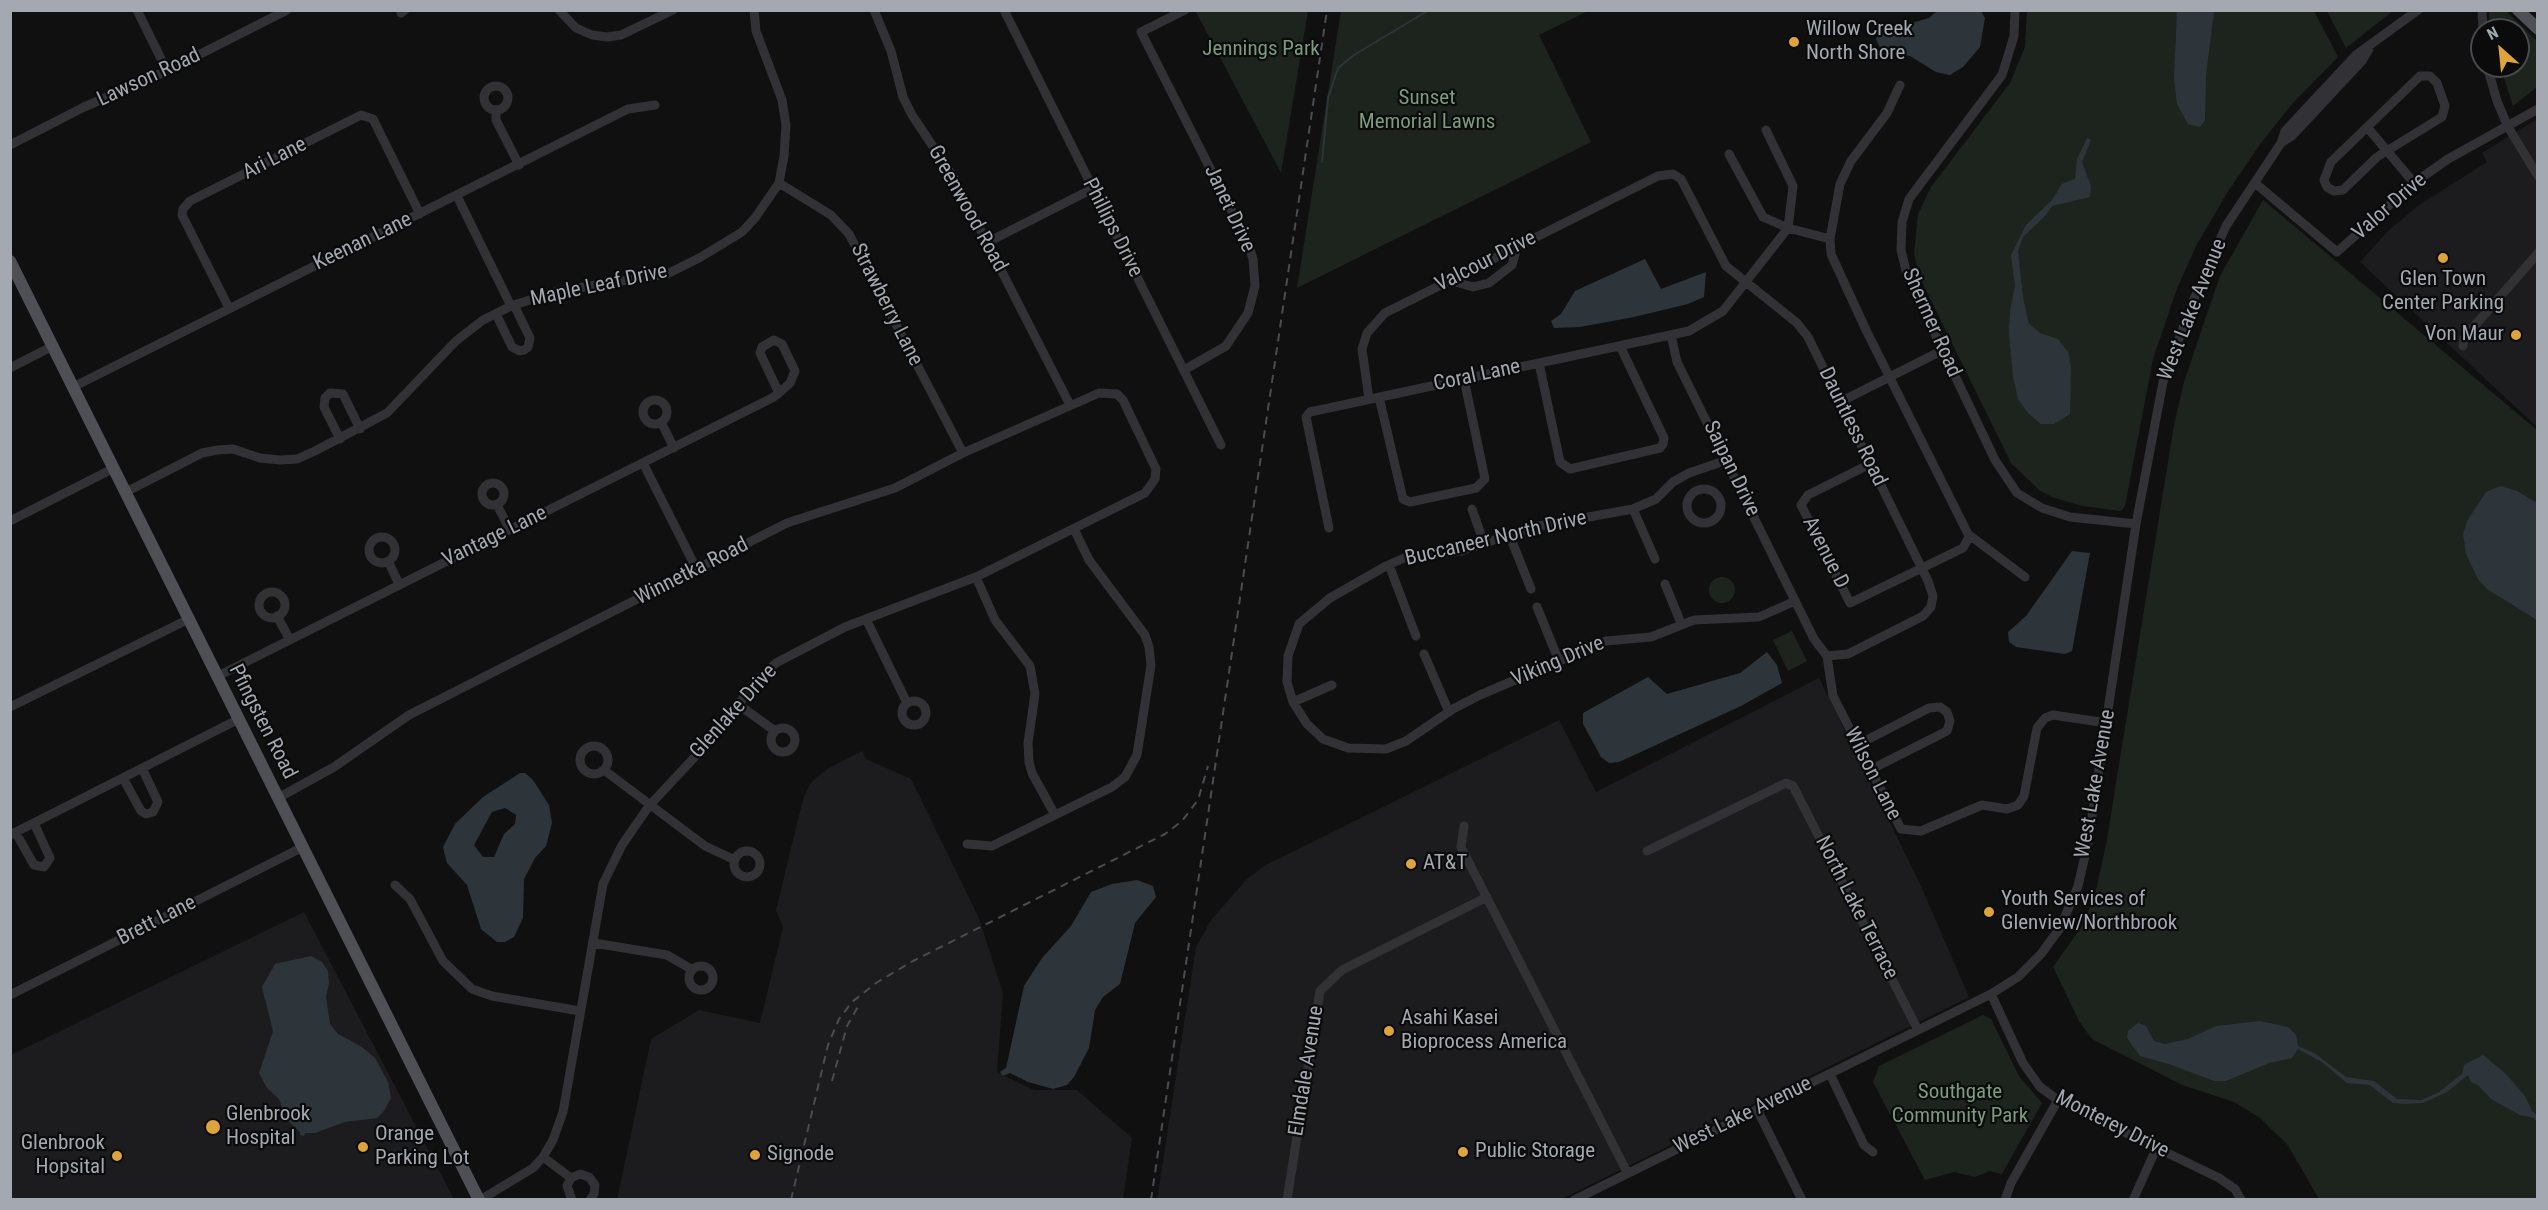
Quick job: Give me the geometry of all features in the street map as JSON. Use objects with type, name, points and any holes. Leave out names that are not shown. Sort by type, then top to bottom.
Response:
[{"type":"main road","points":[[2518,10],[2538,29]]},
{"type":"main road","name":"Pfingsten Road","points":[[10,261],[479,1200]]},
{"type":"street","points":[[137,10],[167,71]]},
{"type":"street","name":"Lawson Road","points":[[10,145],[84,107],[167,71],[287,10]]},
{"type":"street","points":[[558,10],[576,28],[592,35],[607,37],[621,35],[673,10]]},
{"type":"street","name":"Maple Leaf Drive","points":[[126,492],[202,453],[233,449],[260,458],[297,459],[360,429],[387,413],[456,341],[512,305],[558,291],[667,274],[742,232],[755,218],[779,183],[786,125],[782,100],[756,31],[754,10]]},
{"type":"street","name":"Greenwood Road","points":[[874,10],[907,106],[954,178],[1070,404]]},
{"type":"street","name":"Phillips Drive","points":[[1005,10],[1221,445]]},
{"type":"street","name":"Janet Drive","points":[[1184,370],[1226,346],[1248,313],[1255,286],[1253,259],[1248,243],[1141,32],[1185,10]]},
{"type":"street","name":"Shermer Road","points":[[2015,10],[2014,36],[2002,75],[1910,199],[1902,222],[1901,250],[1907,275],[1941,351],[1995,460],[2018,493],[2042,508],[2070,517],[2136,524]]},
{"type":"street","name":"West Lake Avenue","points":[[1574,1200],[1990,994],[2018,977],[2041,954],[2060,928],[2078,886],[2088,843],[2136,524],[2163,382],[2193,301],[2223,233],[2282,143],[2285,131],[2356,55],[2418,10]]},
{"type":"street","points":[[2421,76],[2430,76],[2437,83],[2445,106],[2442,117],[2387,150],[2343,190],[2334,191],[2327,187],[2324,180],[2331,162],[2421,76]]},
{"type":"street","points":[[2490,78],[2508,127],[2538,176]]},
{"type":"street","points":[[1900,86],[1887,112],[1851,161],[1840,184],[1830,239],[1831,254],[1969,537],[2025,577]]},
{"type":"street","name":"Keenan Lane","points":[[73,387],[628,109],[655,105]]},
{"type":"street","name":"Valor Drive","points":[[2255,183],[2337,252],[2414,183],[2448,159],[2538,109]]},
{"type":"street","points":[[496,110],[496,120],[519,165]]},
{"type":"street","name":"Ari Lane","points":[[229,308],[182,215],[183,209],[190,201],[361,115],[370,116],[420,214]]},
{"type":"street","points":[[2367,127],[2414,183]]},
{"type":"street","points":[[1766,130],[1793,186],[1788,228]]},
{"type":"street","points":[[1729,154],[1763,217],[1788,228],[1830,239]]},
{"type":"street","name":"Valcour Drive","points":[[1369,399],[1362,361],[1367,333],[1385,313],[1658,176],[1673,174]]},
{"type":"street","name":"Dauntless Road","points":[[1673,174],[1684,185],[1720,258],[1731,272],[1797,323],[1808,338],[1933,596],[1931,607],[1926,614],[1848,654],[1827,656]]},
{"type":"street","name":"Strawberry Lane","points":[[779,183],[831,215],[849,234],[963,453]]},
{"type":"street","points":[[988,242],[1092,189]]},
{"type":"street","points":[[457,196],[530,338],[528,347],[520,351],[512,347],[496,314]]},
{"type":"street","name":"Coral Lane","points":[[1329,528],[1306,417],[1310,412],[1689,331],[1723,311],[1747,284],[1788,228]]},
{"type":"street","points":[[1449,280],[1473,287],[1489,283],[1512,265],[1517,247]]},
{"type":"street","points":[[2463,346],[2464,338],[2538,253]]},
{"type":"street","name":"Saipan Drive","points":[[1671,335],[1677,362],[1814,639],[1827,656]]},
{"type":"street","points":[[774,340],[782,344],[795,371],[795,377],[775,395],[760,354],[762,347],[774,340]]},
{"type":"street","points":[[10,368],[53,346]]},
{"type":"street","points":[[1539,363],[1563,466],[1570,469],[1660,448],[1664,438],[1620,346]]},
{"type":"street","points":[[1839,399],[1844,400],[1941,351]]},
{"type":"street","points":[[1379,397],[1403,499],[1410,502],[1465,491],[1482,485],[1485,479],[1464,379]]},
{"type":"street","name":"Winnetka Road","points":[[278,798],[334,767],[409,715],[787,523],[895,488],[963,453],[1070,404],[1108,391],[1117,394],[1123,400]]},
{"type":"street","points":[[340,439],[324,407],[324,398],[330,393],[343,394],[360,429]]},
{"type":"street","name":"Vantage Lane","points":[[218,676],[674,448],[775,395]]},
{"type":"street","name":"Glenlake Drive","points":[[479,1200],[517,1180],[543,1157],[563,1112],[603,884],[622,845],[649,806],[718,732],[756,681],[776,663],[866,619],[976,577],[1145,493],[1155,479],[1156,469],[1123,400]]},
{"type":"street","points":[[661,422],[674,448]]},
{"type":"street","name":"Buccaneer North Drive","points":[[1366,751],[1348,748],[1323,738],[1307,724],[1293,702],[1287,682],[1288,656],[1299,624],[1330,598],[1389,564],[1404,558],[1461,551],[1509,534],[1633,509],[1656,499],[1673,482],[1689,472],[1727,460]]},
{"type":"street","points":[[643,463],[697,570]]},
{"type":"street","name":"Avenue D","points":[[1870,464],[1808,495],[1801,506],[1851,603],[1921,568]]},
{"type":"street","points":[[10,521],[114,468]]},
{"type":"street","points":[[1689,472],[1698,489]]},
{"type":"street","points":[[497,505],[510,530]]},
{"type":"street","points":[[1472,509],[1484,543]]},
{"type":"street","points":[[1633,509],[1655,559]]},
{"type":"street","points":[[967,844],[992,846],[1112,787],[1132,767],[1137,756],[1150,665],[1145,635],[1089,561],[1074,529]]},
{"type":"street","points":[[1509,534],[1531,589]]},
{"type":"street","points":[[1921,568],[1963,548],[1969,537]]},
{"type":"street","points":[[388,561],[399,584]]},
{"type":"street","points":[[1389,564],[1416,636]]},
{"type":"street","points":[[976,577],[995,620],[1030,666],[1035,694],[1028,743],[1029,762],[1032,773],[1055,815]]},
{"type":"street","points":[[1665,584],[1681,623]]},
{"type":"street","name":"Viking Drive","points":[[1366,751],[1398,745],[1449,712],[1606,641],[1644,639],[1681,623],[1712,618],[1759,617],[1795,601]]},
{"type":"street","points":[[1537,607],[1559,661]]},
{"type":"street","points":[[277,616],[290,640]]},
{"type":"street","points":[[10,707],[189,619]]},
{"type":"street","points":[[866,619],[907,703]]},
{"type":"street","points":[[1425,654],[1449,712]]},
{"type":"street","name":"Wilson Lane","points":[[1827,656],[1833,696],[1897,824],[1907,831],[1921,831],[1975,807],[1988,805],[2007,809],[2022,802],[2037,728],[2045,717],[2053,715],[2107,723]]},
{"type":"street","points":[[1293,702],[1332,685]]},
{"type":"street","points":[[739,705],[775,731]]},
{"type":"street","points":[[1857,745],[1929,708],[1940,707],[1947,712],[1950,721],[1947,731],[1870,770]]},
{"type":"street","points":[[34,823],[50,858],[44,867],[34,865],[13,834],[34,823],[123,778],[142,768],[239,719]]},
{"type":"street","points":[[123,778],[141,811],[146,814],[153,812],[157,807],[157,798],[142,768]]},
{"type":"street","points":[[603,770],[705,846],[735,860]]},
{"type":"street","name":"North Lake Terrace","points":[[1647,850],[1786,783],[1793,786],[1918,1030]]},
{"type":"street","points":[[1464,826],[1461,848],[1627,1172]]},
{"type":"street","name":"Brett Lane","points":[[10,995],[303,847]]},
{"type":"street","points":[[395,885],[410,899],[443,961],[472,989],[492,996],[580,1011]]},
{"type":"street","name":"Elmdale Avenue","points":[[1287,1200],[1320,991],[1342,970],[1487,897]]},
{"type":"street","points":[[594,943],[667,955],[691,969]]},
{"type":"street","name":"Monterey Drive","points":[[1990,994],[2023,1063],[2040,1087],[2058,1100],[2219,1178],[2235,1189],[2241,1200]]},
{"type":"street","points":[[1830,1074],[1864,1145],[1873,1152]]},
{"type":"street","points":[[2005,1200],[2011,1183],[2058,1100]]},
{"type":"street","points":[[1758,1110],[1802,1200]]},
{"type":"street","points":[[2133,1200],[2156,1149]]},
{"type":"street","points":[[543,1157],[571,1178]]},
{"type":"street","points":[[572,1200],[567,1191],[571,1178],[580,1174],[593,1180],[595,1190],[590,1200]]},
{"type":"shaded area","points":[[1937,11],[1981,11],[1985,18],[1980,47],[1963,67],[1950,75],[1936,72],[1910,56],[1889,52],[1879,46],[1876,39],[1879,33],[1929,18]]},
{"type":"shaded area","points":[[2177,11],[2214,11],[2206,75],[2205,120],[2200,127],[2188,124],[2177,104],[2174,79]]},
{"type":"shaded area","points":[[2537,119],[2537,427],[2360,262],[2388,231],[2419,205],[2487,162],[2482,153]]},
{"type":"shaded area","points":[[2087,138],[2091,140],[2082,162],[2091,186],[2090,197],[2052,206],[2023,237],[2018,251],[2023,298],[2029,324],[2040,333],[2058,339],[2068,352],[2071,367],[2070,414],[2054,424],[2041,424],[2028,413],[2018,399],[2013,376],[2009,332],[2015,286],[2011,255],[2026,225],[2052,200],[2062,184],[2075,179],[2077,159]]},
{"type":"shaded area","points":[[1645,259],[1661,289],[1706,272],[1704,297],[1688,304],[1634,317],[1580,327],[1554,328],[1551,321],[1561,314],[1575,291]]},
{"type":"shaded area","points":[[2500,486],[2517,491],[2537,503],[2537,620],[2487,589],[2478,579],[2466,554],[2463,534],[2467,521],[2486,492]]},
{"type":"shaded area","points":[[2072,551],[2090,553],[2072,651],[2065,654],[2016,647],[2009,642],[2008,632],[2026,616]]},
{"type":"shaded area","points":[[1767,652],[1777,665],[1782,683],[1741,706],[1619,762],[1609,763],[1601,757],[1583,724],[1583,713],[1648,677],[1667,694],[1740,673]]},
{"type":"shaded area","points":[[1819,678],[1921,886],[1969,997],[1562,1199],[1157,1200],[1196,947],[1211,920],[1247,879],[1266,865],[1559,720],[1596,792]]},
{"type":"shaded area","points":[[862,751],[866,759],[911,779],[978,916],[1003,993],[997,1072],[1034,1090],[1077,1090],[1132,1138],[1123,1199],[617,1200],[651,1039],[699,1010],[760,1023],[783,927],[776,910],[803,799],[810,784],[817,777]]},
{"type":"shaded area","points":[[520,773],[525,773],[533,780],[549,805],[552,823],[546,846],[535,858],[524,879],[523,918],[514,937],[505,942],[497,942],[481,929],[467,885],[447,863],[443,847],[455,824],[483,797]],"holes":[[[505,808],[516,815],[515,824],[504,834],[494,857],[483,857],[474,845],[492,812]]]},
{"type":"shaded area","points":[[1137,880],[1153,886],[1156,897],[1135,923],[1120,984],[1103,997],[1095,1010],[1089,1048],[1074,1077],[1067,1085],[1053,1089],[1028,1082],[1010,1073],[1003,1076],[1000,1072],[1006,1068],[1024,986],[1042,958],[1071,926],[1091,892],[1112,884]]},
{"type":"shaded area","name":"Glenbrook Hospital","points":[[304,912],[454,1199],[11,1200],[11,1055]]},
{"type":"shaded area","points":[[311,956],[322,962],[328,971],[329,982],[326,997],[330,1024],[338,1034],[362,1047],[375,1058],[388,1082],[391,1098],[377,1118],[345,1122],[315,1133],[305,1133],[304,1136],[300,1135],[300,1132],[286,1119],[279,1099],[267,1088],[259,1073],[273,1031],[262,987],[275,964]]},
{"type":"shaded area","points":[[2260,1021],[2288,1027],[2296,1035],[2298,1046],[2316,1054],[2346,1077],[2374,1081],[2397,1099],[2422,1100],[2439,1092],[2462,1074],[2464,1065],[2483,1055],[2505,1073],[2525,1096],[2532,1111],[2537,1115],[2537,1122],[2534,1118],[2520,1115],[2491,1099],[2478,1085],[2471,1082],[2468,1075],[2447,1092],[2423,1103],[2393,1103],[2370,1085],[2347,1083],[2322,1062],[2298,1049],[2292,1058],[2269,1063],[2226,1081],[2214,1081],[2140,1056],[2127,1038],[2128,1031],[2138,1023],[2146,1026],[2154,1041],[2165,1044],[2188,1039],[2216,1026]]},
{"type":"green space","name":"Jennings Park","points":[[1308,11],[1281,173],[1196,12]]},
{"type":"green space","name":"Sunset Memorial Lawns","points":[[1341,11],[1588,11],[1539,35],[1591,142],[1297,288]]},
{"type":"green space","points":[[2027,11],[2314,11],[2338,57],[2292,104],[2261,143],[2227,193],[2196,246],[2176,291],[2153,359],[2125,506],[2121,511],[2082,506],[2052,497],[2039,490],[2011,463],[1921,280],[1914,254],[1918,214],[1931,187],[2010,83],[2025,47]]},
{"type":"green space","points":[[2327,11],[2393,11],[2346,48]]},
{"type":"green space","points":[[2489,11],[2506,11],[2513,18],[2489,18]]},
{"type":"green space","points":[[2530,34],[2537,41],[2537,87],[2513,106],[2504,78],[2530,78]]},
{"type":"green space","points":[[2263,200],[2537,430],[2537,1199],[2319,1199],[2287,1144],[2260,1118],[2234,1102],[2182,1085],[2092,1039],[2079,1021],[2053,967],[2080,929],[2094,899],[2106,845],[2174,425],[2184,382],[2220,276]]},
{"type":"green space","points":[[1722,577],[1731,581],[1735,590],[1731,599],[1722,603],[1713,599],[1709,590],[1713,581]]},
{"type":"green space","points":[[1792,631],[1807,661],[1788,671],[1773,640]]},
{"type":"green space","name":"Southgate Community Park","points":[[1983,1015],[1991,1019],[2019,1076],[2042,1103],[2002,1174],[1990,1171],[1975,1177],[1954,1172],[1925,1180],[1873,1082],[1879,1066]]},
{"type":"waterway","points":[[1322,162],[1328,98],[1338,68],[1354,55],[1429,10]]},
{"type":"railway","points":[[1151,1200],[1327,10]]},
{"type":"railway","points":[[791,1200],[828,1045],[839,1019],[852,1002],[876,983],[913,961],[1165,834],[1182,821],[1198,800],[1208,766]]},
{"type":"railway","points":[[832,1081],[847,1026],[860,1003]]},
{"type":"place","name":"Willow Creek North Shore","points":[[1794,42]]},
{"type":"place","name":"Glen Town Center Parking","points":[[2443,258]]},
{"type":"place","name":"Von Maur","points":[[2516,335]]},
{"type":"place","name":"AT&T","points":[[1411,864]]},
{"type":"place","name":"Youth Services of Glenview/Northbrook","points":[[1989,912]]},
{"type":"place","name":"Asahi Kasei Bioprocess America","points":[[1389,1031]]},
{"type":"place","name":"Glenbrook Hospital","points":[[213,1127]]},
{"type":"place","name":"Orange Parking Lot","points":[[363,1147]]},
{"type":"place","name":"Public Storage","points":[[1463,1152]]},
{"type":"place","name":"Signode","points":[[755,1155]]},
{"type":"place","name":"Glenbrook Hopsital","points":[[117,1156]]}]
